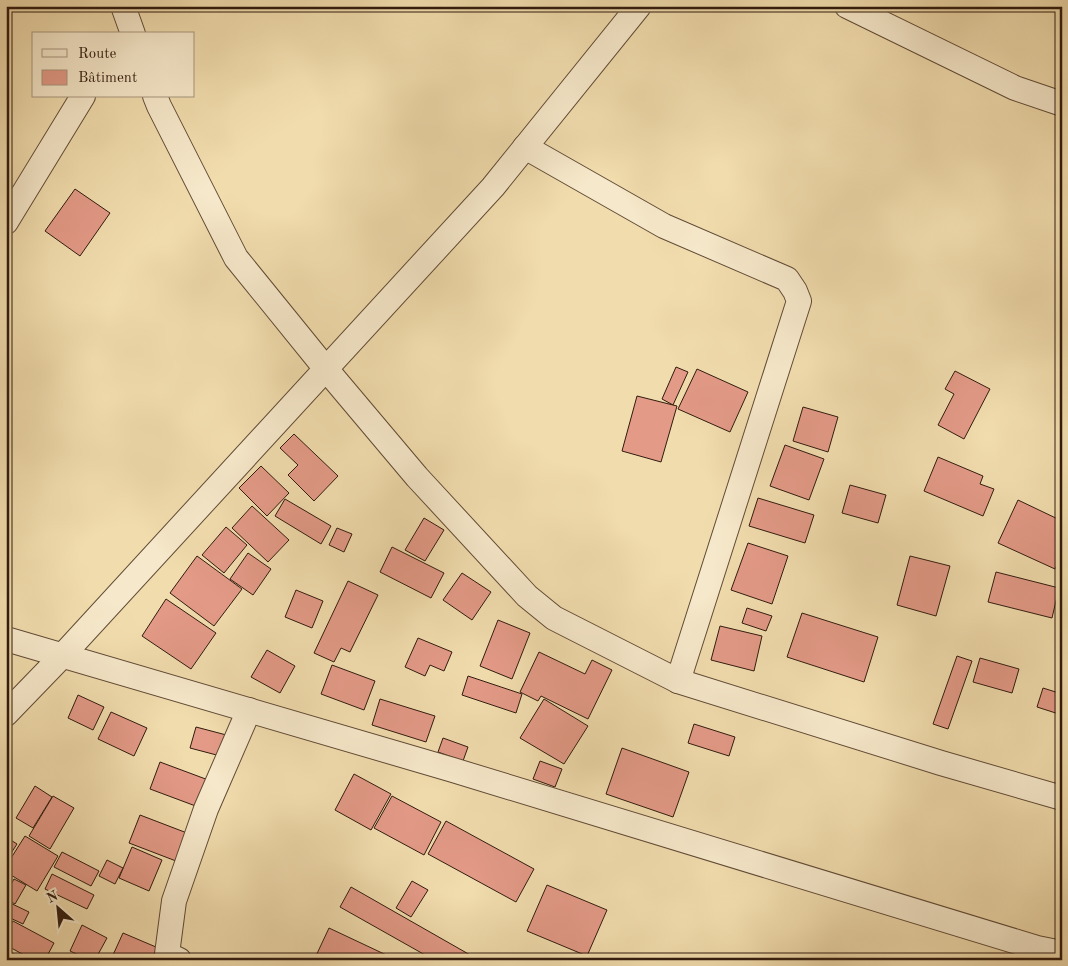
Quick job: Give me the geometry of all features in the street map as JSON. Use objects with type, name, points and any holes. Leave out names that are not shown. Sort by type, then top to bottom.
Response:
[{"type":"street","points":[[6,714],[64,656],[493,187],[639,6]]},
{"type":"street","points":[[847,6],[1015,88],[1062,104]]},
{"type":"street","points":[[6,222],[82,98]]},
{"type":"street","points":[[156,98],[236,258],[417,477],[527,596],[554,618],[678,681],[941,763],[1062,798]]},
{"type":"street","points":[[525,147],[664,226],[787,279],[799,301],[678,681]]},
{"type":"street","points":[[6,639],[453,770],[1036,948],[1062,954]]},
{"type":"street","points":[[179,960],[167,954],[174,900],[206,809],[249,710]]},
{"type":"building","points":[[75,189],[110,213],[80,256],[45,231]]},
{"type":"building","points":[[676,367],[688,372],[673,405],[662,399]]},
{"type":"building","points":[[697,369],[748,392],[730,432],[678,409]]},
{"type":"building","points":[[955,371],[990,389],[964,439],[938,425],[954,394],[945,389]]},
{"type":"building","points":[[637,396],[677,406],[661,462],[622,451]]},
{"type":"building","points":[[803,407],[838,417],[828,452],[793,441]]},
{"type":"building","points":[[294,434],[338,476],[314,501],[288,475],[298,465],[280,448]]},
{"type":"building","points":[[785,445],[824,459],[809,500],[770,486]]},
{"type":"building","points":[[938,457],[983,476],[980,484],[994,489],[983,516],[924,491]]},
{"type":"building","points":[[261,466],[289,493],[267,516],[239,488]]},
{"type":"building","points":[[850,485],[886,495],[878,523],[842,513]]},
{"type":"building","points":[[758,498],[814,515],[805,543],[749,526]]},
{"type":"building","points":[[285,499],[331,526],[321,544],[275,516]]},
{"type":"building","points":[[1018,500],[1062,521],[1062,555],[1055,569],[998,543]]},
{"type":"building","points":[[252,506],[289,540],[268,562],[232,528]]},
{"type":"building","points":[[424,518],[444,530],[425,561],[405,550]]},
{"type":"building","points":[[226,527],[247,545],[224,573],[202,555]]},
{"type":"building","points":[[337,528],[352,534],[344,552],[329,545]]},
{"type":"building","points":[[748,543],[788,556],[772,604],[731,590]]},
{"type":"building","points":[[392,547],[444,573],[431,598],[380,572]]},
{"type":"building","points":[[248,553],[271,569],[253,595],[230,579]]},
{"type":"building","points":[[197,556],[242,589],[214,626],[170,593]]},
{"type":"building","points":[[910,556],[950,566],[936,616],[897,605]]},
{"type":"building","points":[[996,572],[1059,588],[1052,618],[988,602]]},
{"type":"building","points":[[462,573],[491,592],[472,620],[443,600]]},
{"type":"building","points":[[348,581],[378,595],[350,652],[341,648],[334,662],[314,653]]},
{"type":"building","points":[[296,590],[323,601],[312,628],[285,617]]},
{"type":"building","points":[[166,599],[216,633],[191,669],[142,636]]},
{"type":"building","points":[[747,608],[772,616],[766,631],[742,623]]},
{"type":"building","points":[[802,613],[878,637],[864,682],[787,657]]},
{"type":"building","points":[[498,620],[530,633],[512,679],[480,666]]},
{"type":"building","points":[[720,626],[762,636],[754,671],[711,660]]},
{"type":"building","points":[[418,638],[452,652],[444,671],[430,665],[425,676],[405,667]]},
{"type":"building","points":[[267,650],[295,666],[280,693],[251,677]]},
{"type":"building","points":[[539,652],[585,674],[592,660],[612,670],[588,719],[541,696],[538,701],[520,692]]},
{"type":"building","points":[[957,656],[972,661],[948,729],[933,724]]},
{"type":"building","points":[[980,658],[1019,669],[1012,693],[973,682]]},
{"type":"building","points":[[332,665],[375,681],[364,710],[321,694]]},
{"type":"building","points":[[468,676],[522,694],[516,713],[462,695]]},
{"type":"building","points":[[1043,688],[1062,694],[1062,715],[1037,707]]},
{"type":"building","points":[[78,695],[104,707],[93,730],[68,718]]},
{"type":"building","points":[[380,699],[435,716],[426,742],[372,725]]},
{"type":"building","points":[[544,699],[588,726],[564,764],[520,738]]},
{"type":"building","points":[[111,712],[147,728],[134,756],[98,739]]},
{"type":"building","points":[[694,724],[735,737],[729,756],[688,743]]},
{"type":"building","points":[[196,727],[234,737],[228,758],[190,748]]},
{"type":"building","points":[[443,738],[468,747],[463,761],[438,752]]},
{"type":"building","points":[[622,748],[689,772],[673,817],[606,794]]},
{"type":"building","points":[[540,761],[562,769],[555,787],[533,779]]},
{"type":"building","points":[[160,762],[211,781],[201,808],[150,789]]},
{"type":"building","points":[[6,769],[11,778],[6,780]]},
{"type":"building","points":[[354,774],[391,794],[371,830],[335,810]]},
{"type":"building","points":[[35,786],[52,797],[33,828],[16,818]]},
{"type":"building","points":[[53,796],[74,808],[50,849],[29,836]]},
{"type":"building","points":[[392,796],[441,822],[424,855],[374,828]]},
{"type":"building","points":[[140,815],[187,833],[176,861],[129,843]]},
{"type":"building","points":[[446,821],[534,869],[516,902],[428,854]]},
{"type":"building","points":[[25,836],[58,856],[37,891],[6,872],[6,866]]},
{"type":"building","points":[[6,837],[17,844],[6,861]]},
{"type":"building","points":[[132,847],[162,860],[149,891],[119,878]]},
{"type":"building","points":[[62,852],[99,871],[91,886],[54,867]]},
{"type":"building","points":[[107,860],[123,868],[115,884],[99,876]]},
{"type":"building","points":[[52,874],[94,895],[87,909],[45,889]]},
{"type":"building","points":[[14,879],[26,885],[15,904],[6,899],[6,893]]},
{"type":"building","points":[[412,881],[428,890],[411,917],[396,908]]},
{"type":"building","points":[[547,885],[607,910],[587,956],[527,931]]},
{"type":"building","points":[[351,887],[479,960],[434,960],[340,907]]},
{"type":"building","points":[[6,901],[29,912],[23,924],[6,916]]},
{"type":"building","points":[[13,921],[54,943],[45,960],[33,960],[6,945],[6,934]]},
{"type":"building","points":[[82,925],[107,938],[95,960],[89,960],[70,951]]},
{"type":"building","points":[[329,928],[397,960],[314,960]]},
{"type":"building","points":[[123,933],[163,950],[159,960],[123,960],[113,955]]},
{"type":"building","points":[[6,950],[25,960],[6,960]]}]
